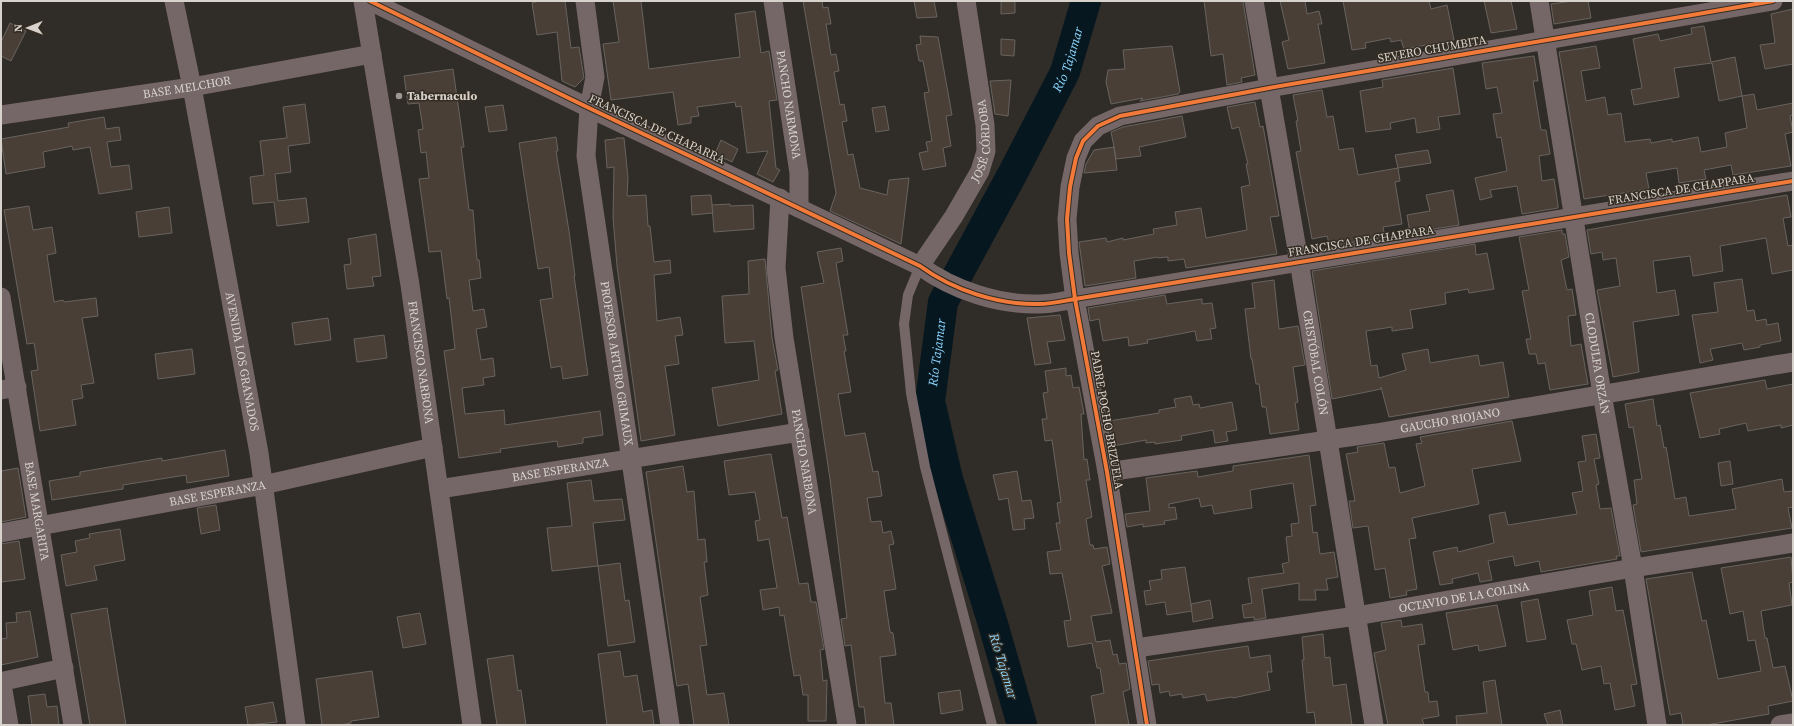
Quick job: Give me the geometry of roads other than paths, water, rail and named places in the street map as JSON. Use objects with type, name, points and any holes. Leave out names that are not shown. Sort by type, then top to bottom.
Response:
[{"type":"street","name":"AVENIDA LOS GRANADOS","points":[[174,1],[192,87],[259,453],[296,725]]},
{"type":"street","name":"FRANCISCO NARBONA","points":[[363,1],[410,285],[472,725]]},
{"type":"street","name":"FRANCISCA DE CHAPARRA","points":[[370,1],[589,108],[920,266],[935,277]]},
{"type":"street","name":"PROFESOR ARTURO GRIMAUX","points":[[584,1],[595,77],[589,108],[586,156],[670,725]]},
{"type":"street","name":"PANCHO NARMONA","points":[[773,1],[799,173],[799,208]]},
{"type":"street","name":"JOSÉ CÓRDOBA","points":[[920,266],[954,216],[980,171],[986,151],[984,125],[966,1]]},
{"type":"street","name":"CRISTÓBAL COLÓN","points":[[1254,1],[1299,261],[1374,725]]},
{"type":"street","name":"CLODULFA ORZÁN","points":[[1539,1],[1602,394],[1633,568],[1657,725]]},
{"type":"street","name":"SEVERO CHUMBITA","points":[[1098,126],[1120,116],[1269,88],[1545,39],[1773,1]]},
{"type":"street","name":"BASE MELCHOR","points":[[1,115],[192,87],[372,54]]},
{"type":"street","name":"PADRE POCHO BRIZUELA","points":[[1098,126],[1083,141],[1076,158],[1070,187],[1067,219],[1069,253],[1075,299],[1107,472],[1136,648],[1146,725]]},
{"type":"street","name":"FRANCISCA DE CHAPPARA","points":[[935,277],[977,294],[1006,302],[1039,304],[1793,181]]},
{"type":"street","name":"PANCHO NARBONA","points":[[780,198],[776,268],[784,338],[847,725]]},
{"type":"street","name":"BASE MARGARITA","points":[[1,297],[9,388],[40,526],[73,725]]},
{"type":"street","name":"GAUCHO RIOJANO","points":[[1107,472],[1327,440],[1793,362]]},
{"type":"street","name":"BASE ESPERANZA","points":[[439,488],[800,432]]},
{"type":"street","name":"BASE ESPERANZA","points":[[1,533],[263,485],[433,447]]},
{"type":"street","name":"OCTAVIO DE LA COLINA","points":[[1136,648],[1356,616],[1633,568],[1793,543]]},
{"type":"street","points":[[8,725],[3,690],[4,681],[64,668]]},
{"type":"street","points":[[1780,725],[1793,723]]},
{"type":"lane","points":[[920,266],[908,295],[904,324],[911,393],[925,468],[992,725]]},
{"type":"waterway","name":"Río Tajamar","points":[[1022,725],[993,624],[948,479],[930,401],[943,302],[1015,169],[1065,72],[1086,1]]},
{"type":"place","name":"Tabernaculo","points":[[399,96]]}]
